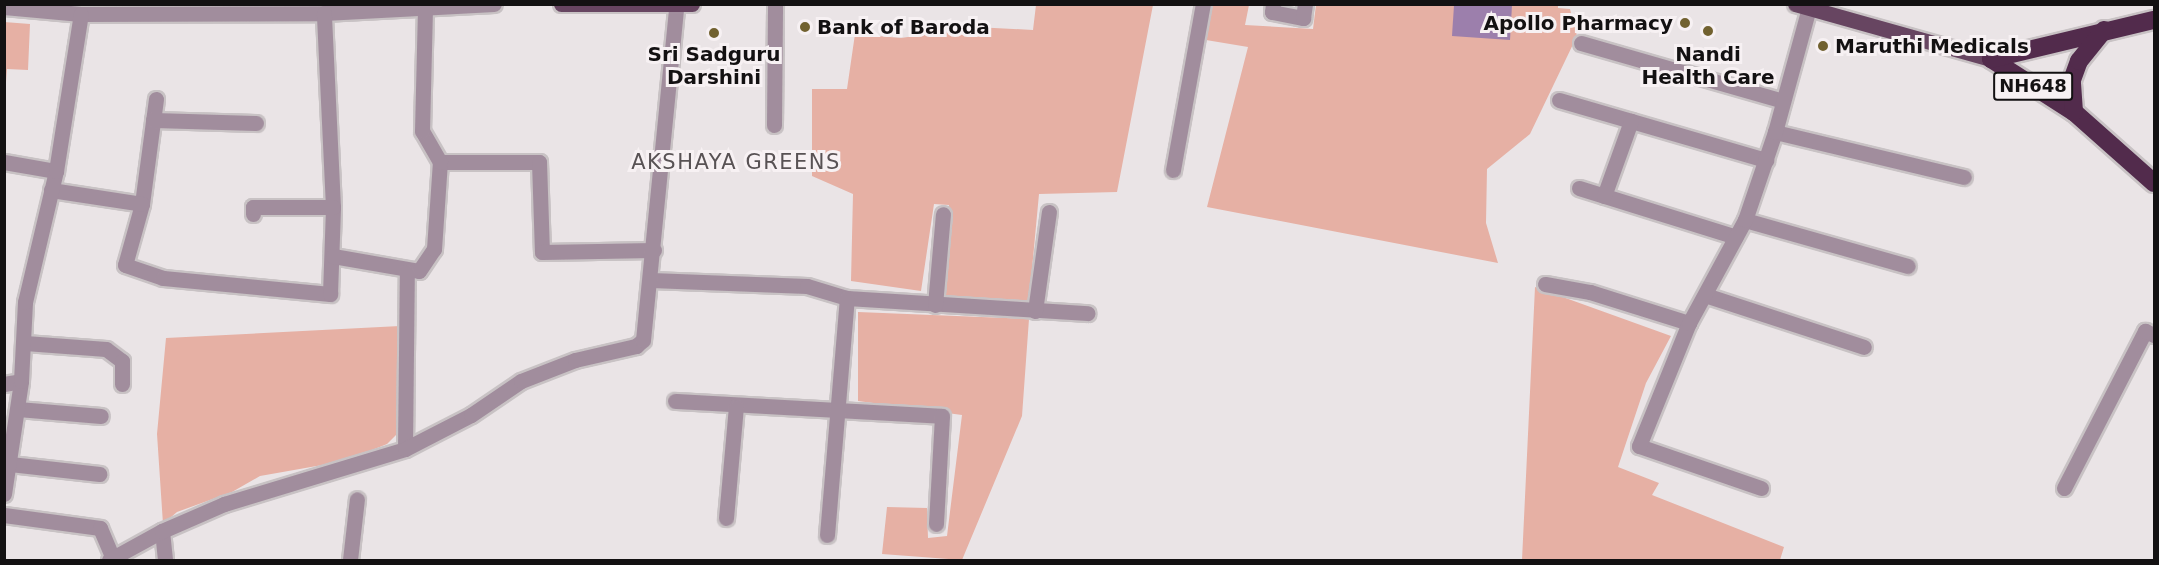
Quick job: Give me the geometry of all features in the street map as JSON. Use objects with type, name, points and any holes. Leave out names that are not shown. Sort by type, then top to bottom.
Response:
[{"type":"highway","name":"NH648","points":[[1991,59],[2104,30],[2154,20]]},
{"type":"highway","name":"NH648","points":[[2074,112],[2072,80],[2079,61],[2104,30]]},
{"type":"highway","name":"NH648","points":[[1991,59],[2074,112],[2154,183]]},
{"type":"main road","points":[[561,4],[676,7],[692,4]]},
{"type":"main road","points":[[1802,6],[1991,59]]},
{"type":"street","points":[[4,7],[81,14],[99,9],[276,8],[324,13],[394,8],[425,10],[494,4]]},
{"type":"street","points":[[774,125],[775,4]]},
{"type":"street","points":[[1173,170],[1203,4]]},
{"type":"street","points":[[1273,4],[1272,12],[1303,18],[1305,4]]},
{"type":"street","points":[[1761,488],[1639,446],[1689,323],[1745,220],[1775,132],[1802,6]]},
{"type":"street","points":[[4,515],[100,528],[111,559],[162,531],[224,504],[405,449],[471,415],[521,381],[575,360],[636,346],[646,330],[676,7]]},
{"type":"street","points":[[333,256],[407,272],[419,271],[434,249],[440,162],[423,131],[425,10]]},
{"type":"street","points":[[156,99],[142,204],[124,266],[163,278],[330,294],[333,207],[324,13]]},
{"type":"street","points":[[4,494],[18,409],[25,343],[25,302],[56,171],[81,14]]},
{"type":"street","points":[[1581,43],[1783,101]]},
{"type":"street","points":[[1559,100],[1766,160]]},
{"type":"street","points":[[153,120],[256,123]]},
{"type":"street","points":[[1604,196],[1631,121]]},
{"type":"street","points":[[1775,132],[1964,177]]},
{"type":"street","points":[[4,162],[56,171]]},
{"type":"street","points":[[440,162],[539,162],[542,252],[654,250]]},
{"type":"street","points":[[1579,188],[1736,237]]},
{"type":"street","points":[[51,190],[142,204]]},
{"type":"street","points":[[253,214],[253,207],[333,207]]},
{"type":"street","points":[[1035,311],[1048,212]]},
{"type":"street","points":[[935,305],[943,214]]},
{"type":"street","points":[[1745,220],[1908,266]]},
{"type":"street","points":[[405,449],[407,272]]},
{"type":"street","points":[[651,280],[807,286],[847,298],[1088,313]]},
{"type":"street","points":[[1545,284],[1590,292],[1689,323]]},
{"type":"street","points":[[1705,295],[1864,347]]},
{"type":"street","points":[[827,535],[847,298]]},
{"type":"street","points":[[2064,488],[2145,331],[2154,335]]},
{"type":"street","points":[[25,343],[106,349],[122,361],[122,384]]},
{"type":"street","points":[[4,384],[21,381]]},
{"type":"street","points":[[675,401],[736,407],[942,416],[936,524]]},
{"type":"street","points":[[726,518],[736,407]]},
{"type":"street","points":[[18,409],[101,416]]},
{"type":"street","points":[[10,464],[99,474]]},
{"type":"street","points":[[350,561],[357,499]]},
{"type":"street","points":[[162,531],[165,561]]},
{"type":"shaded area","points":[[1212,4],[1249,5],[1245,25],[1313,29],[1316,5],[1558,5],[1558,8],[1570,9],[1577,36],[1530,134],[1487,169],[1486,223],[1498,263],[1207,207],[1248,47],[1206,40]]},
{"type":"shaded area","points":[[1036,5],[1153,5],[1117,192],[1039,194],[1029,301],[945,297],[949,205],[934,204],[921,291],[851,281],[853,194],[812,176],[812,89],[847,89],[855,34],[901,38],[975,27],[1033,30]]},
{"type":"shaded area","points":[[1454,5],[1512,5],[1510,40],[1452,36]]},
{"type":"shaded area","points":[[4,22],[30,24],[28,70],[7,69],[6,82]]},
{"type":"shaded area","points":[[1535,287],[1671,336],[1646,383],[1618,467],[1659,483],[1652,495],[1784,547],[1780,560],[1522,560]]},
{"type":"shaded area","points":[[858,312],[1029,319],[1022,416],[962,560],[882,554],[887,507],[927,508],[928,538],[947,536],[962,415],[858,401]]},
{"type":"shaded area","points":[[400,326],[396,435],[387,444],[345,461],[260,476],[232,492],[177,512],[163,524],[157,434],[166,338]]},
{"type":"place","name":"Apollo Pharmacy","points":[[1685,23]]},
{"type":"place","name":"Bank of Baroda","points":[[805,27]]},
{"type":"place","name":"Nandi Health Care","points":[[1708,31]]},
{"type":"place","name":"Sri Sadguru Darshini","points":[[714,33]]},
{"type":"place","name":"Maruthi Medicals","points":[[1823,46]]},
{"type":"district","name":"AKSHAYA GREENS","points":[[736,162]]}]
